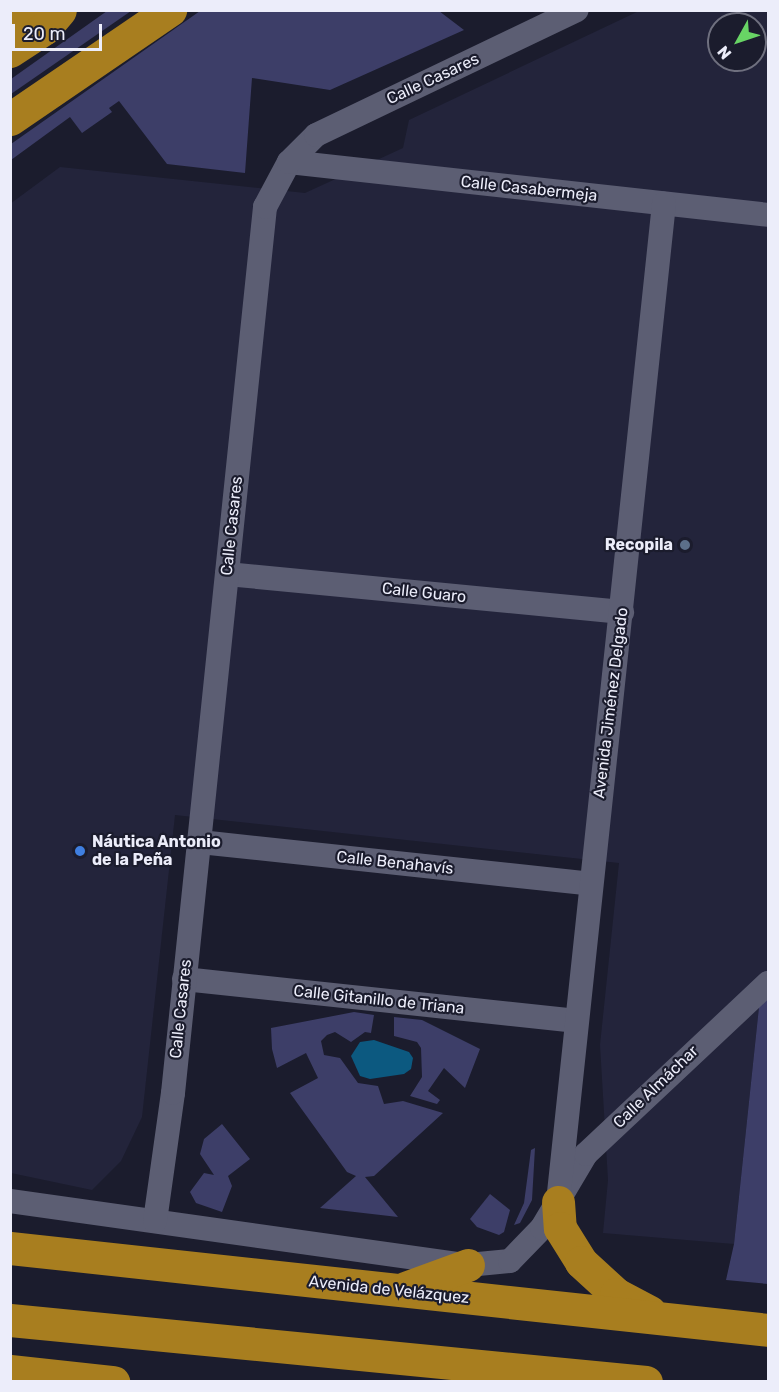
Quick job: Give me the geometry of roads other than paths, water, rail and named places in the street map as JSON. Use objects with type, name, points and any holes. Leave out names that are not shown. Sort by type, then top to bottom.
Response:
[{"type":"highway","points":[[10,22],[28,10]]},
{"type":"highway","points":[[10,51],[45,28],[60,10]]},
{"type":"highway","points":[[10,119],[170,10]]},
{"type":"highway","points":[[558,1202],[560,1228],[581,1262],[616,1294],[663,1319]]},
{"type":"highway","name":"Avenida de Velázquez","points":[[10,1248],[768,1330]]},
{"type":"highway","points":[[397,1291],[468,1265]]},
{"type":"highway","points":[[10,1320],[646,1382]]},
{"type":"highway","points":[[10,1371],[113,1382]]},
{"type":"street","name":"Calle Casares","points":[[156,1221],[200,842],[265,207],[289,162],[316,135],[577,10]]},
{"type":"street","name":"Calle Casabermeja","points":[[289,162],[768,215]]},
{"type":"street","name":"Avenida Jiménez Delgado","points":[[558,1202],[575,1020],[622,612],[664,204]]},
{"type":"street","name":"Calle Guaro","points":[[227,574],[622,612]]},
{"type":"street","name":"Calle Benahavís","points":[[200,842],[590,884]]},
{"type":"street","name":"Calle Gitanillo de Triana","points":[[184,978],[575,1020]]},
{"type":"street","name":"Calle Almáchar","points":[[156,1221],[468,1265],[510,1262],[542,1228],[586,1154],[768,983]]},
{"type":"street","points":[[10,1201],[156,1221]]},
{"type":"place","name":"Recopila","points":[[685,545]]},
{"type":"place","name":"Náutica Antonio de la Peña","points":[[80,851]]}]
